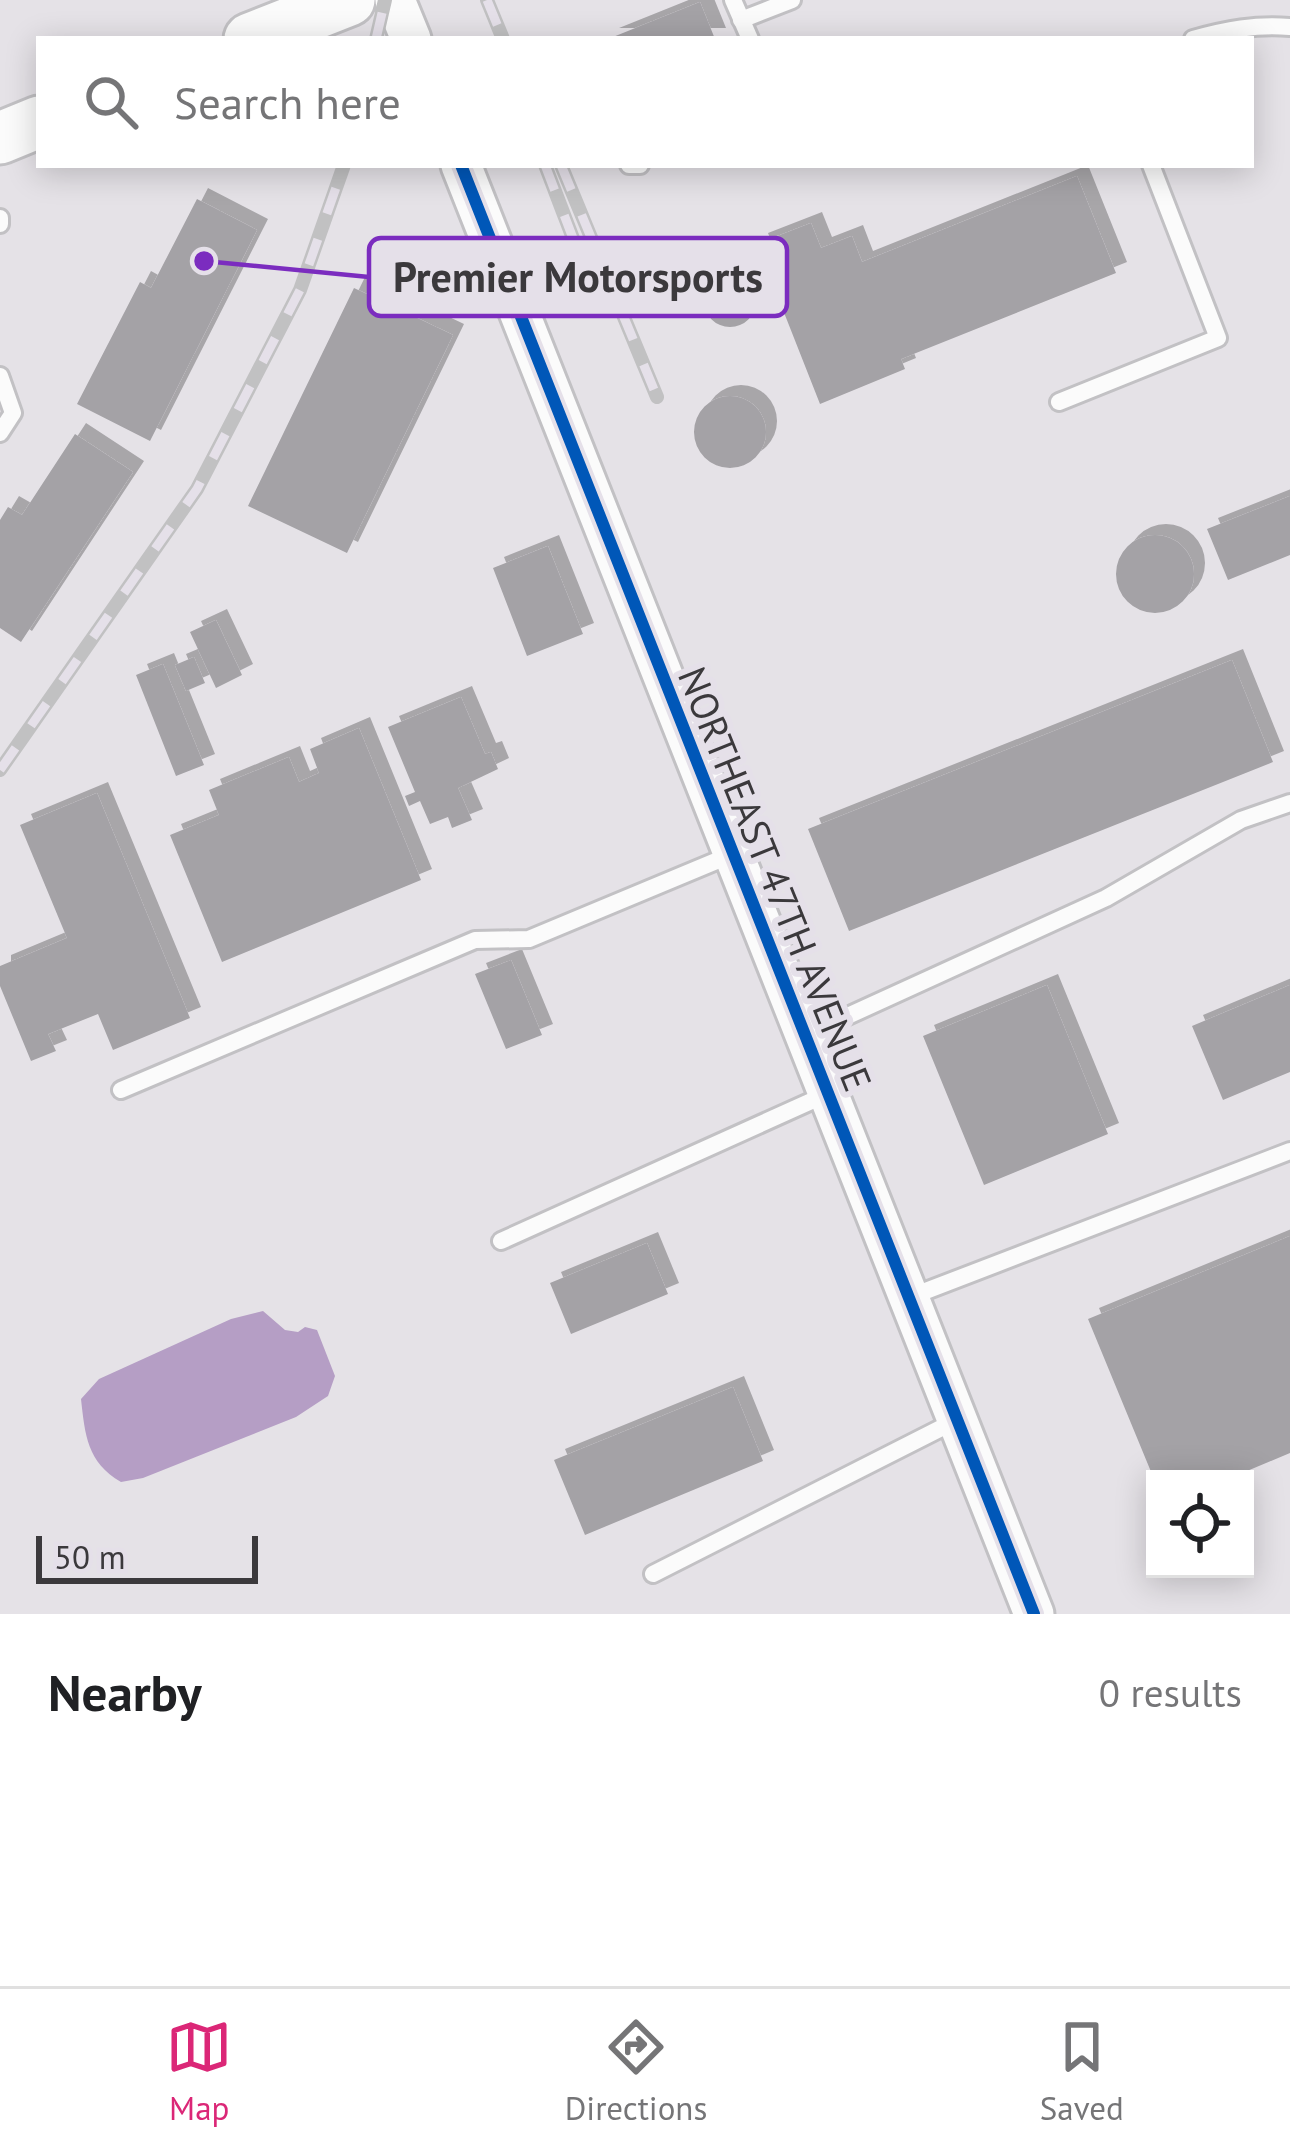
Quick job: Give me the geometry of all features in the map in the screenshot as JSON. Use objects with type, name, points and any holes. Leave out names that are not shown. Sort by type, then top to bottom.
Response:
[{"type":"main road","points":[[258,36],[349,0]]},
{"type":"main road","points":[[0,138],[36,123]]},
{"type":"street","points":[[395,0],[410,36]]},
{"type":"street","name":"NORTHEAST 47TH AVENUE","points":[[461,168],[1034,1614]]},
{"type":"lane","points":[[733,0],[749,36]]},
{"type":"lane","points":[[742,20],[792,0]]},
{"type":"lane","points":[[1204,36],[1265,25],[1290,27]]},
{"type":"lane","points":[[1059,402],[1218,338],[1152,168]]},
{"type":"lane","points":[[0,376],[13,413],[0,434]]},
{"type":"lane","points":[[805,1035],[1106,898],[1241,820],[1290,803]]},
{"type":"lane","points":[[121,1090],[475,940],[529,939],[733,854]]},
{"type":"lane","points":[[501,1240],[828,1094]]},
{"type":"lane","points":[[909,1298],[1290,1151]]},
{"type":"lane","points":[[653,1574],[958,1420]]},
{"type":"shaded area","points":[[263,1311],[285,1330],[317,1330],[335,1376],[328,1396],[296,1417],[143,1478],[121,1482],[101,1466],[86,1436],[81,1399],[99,1379],[231,1319]]},
{"type":"building","points":[[700,2],[714,36],[615,36]]},
{"type":"building","points":[[1077,176],[1116,273],[901,359],[905,369],[820,404],[757,244],[811,223],[821,248],[852,236],[862,262]]},
{"type":"building","points":[[197,199],[257,230],[150,441],[77,404],[140,282],[151,288]]},
{"type":"building","points":[[730,275],[748,283],[756,301],[748,319],[730,327],[712,319],[704,301],[712,283]]},
{"type":"building","points":[[354,288],[453,335],[347,553],[248,506]]},
{"type":"building","points":[[730,396],[756,406],[766,432],[756,458],[730,468],[704,458],[694,432],[704,406]]},
{"type":"building","points":[[75,434],[133,472],[21,642],[0,628],[0,520],[8,507],[22,515]]},
{"type":"building","points":[[1290,496],[1290,555],[1228,580],[1207,529]]},
{"type":"building","points":[[1155,535],[1182,547],[1194,574],[1182,601],[1155,613],[1128,601],[1116,574],[1128,547]]},
{"type":"building","points":[[548,546],[583,634],[527,656],[493,568]]},
{"type":"building","points":[[216,620],[242,675],[216,688],[190,632]]},
{"type":"building","points":[[194,657],[205,683],[186,691],[175,665]]},
{"type":"building","points":[[1232,660],[1273,762],[849,931],[808,829]]},
{"type":"building","points":[[163,664],[204,765],[176,776],[136,675]]},
{"type":"building","points":[[461,697],[485,754],[491,752],[498,769],[458,788],[472,820],[452,828],[448,817],[430,824],[420,801],[409,806],[405,796],[415,792],[388,727]]},
{"type":"building","points":[[359,728],[421,880],[222,962],[170,835],[219,815],[209,790],[289,757],[299,782],[319,773],[310,749]]},
{"type":"building","points":[[97,793],[190,1018],[113,1050],[98,1014],[48,1034],[56,1051],[31,1061],[0,986],[0,966],[67,938],[20,825]]},
{"type":"building","points":[[511,960],[542,1035],[506,1049],[475,974]]},
{"type":"building","points":[[1047,985],[1108,1134],[984,1185],[923,1036]]},
{"type":"building","points":[[1290,985],[1290,1072],[1223,1100],[1192,1026]]},
{"type":"building","points":[[1290,1236],[1290,1453],[1249,1470],[1150,1470],[1088,1319]]},
{"type":"building","points":[[647,1243],[668,1294],[571,1334],[550,1283]]},
{"type":"building","points":[[733,1387],[763,1461],[585,1535],[554,1460]]},
{"type":"railway","points":[[377,36],[385,0]]},
{"type":"railway","points":[[487,0],[502,36]]},
{"type":"railway","points":[[0,770],[197,489],[300,290],[343,168]]},
{"type":"railway","points":[[546,168],[587,275]]},
{"type":"railway","points":[[562,168],[657,397]]},
{"type":"cycle path","points":[[462,168],[1034,1614]]},
{"type":"place","name":"Premier Motorsports","points":[[204,261]]}]
